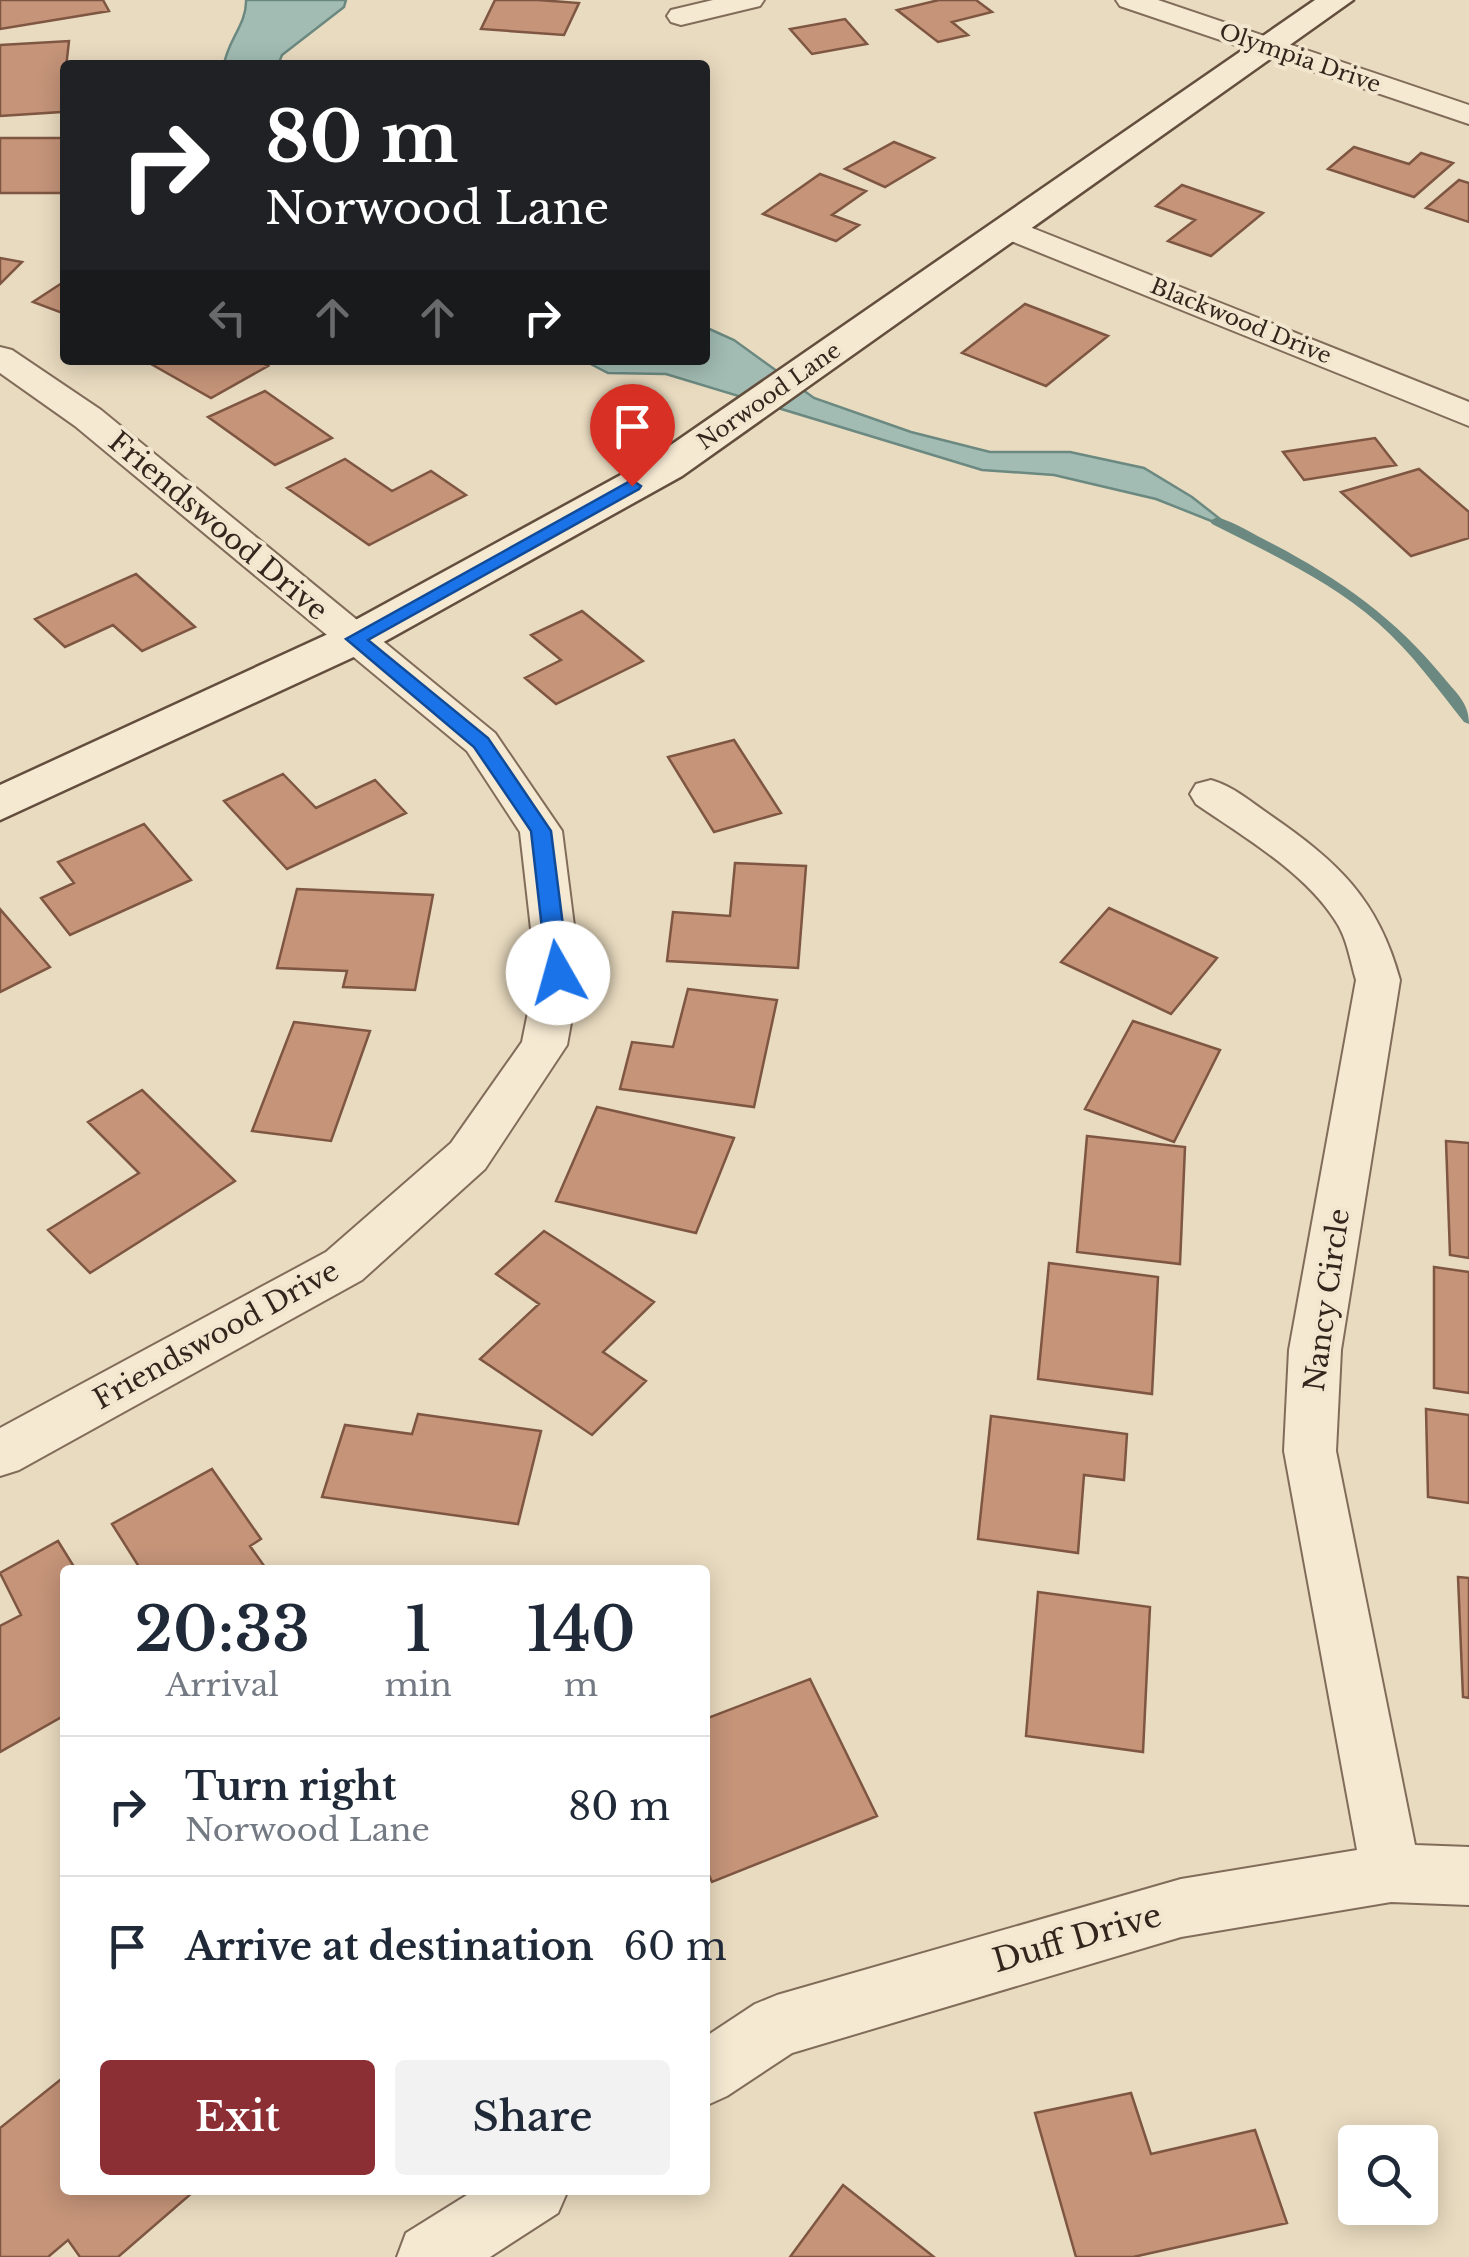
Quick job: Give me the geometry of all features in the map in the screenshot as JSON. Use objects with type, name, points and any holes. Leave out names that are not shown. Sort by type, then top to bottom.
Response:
[{"type":"street","points":[[681,16],[750,0]]},
{"type":"street","name":"Olympia Drive","points":[[1130,0],[1469,116]]},
{"type":"street","name":"Norwood Lane","points":[[0,804],[355,639],[667,467],[1337,0]]},
{"type":"street","name":"Blackwood Drive","points":[[1012,230],[1469,415]]},
{"type":"street","name":"Friendswood Drive","points":[[0,357],[88,418],[481,742],[541,831],[558,973],[544,1045],[468,1156],[344,1266],[0,1454]]},
{"type":"street","name":"Nancy Circle","points":[[1212,794],[1294,854],[1349,906],[1368,940],[1378,980],[1316,1350],[1310,1451],[1391,1873]]},
{"type":"street","name":"Duff Drive","points":[[710,2071],[776,2026],[1181,1908],[1391,1873],[1469,1876]]},
{"type":"water","points":[[246,0],[346,0],[344,7],[280,60],[225,60]]},
{"type":"water","points":[[710,329],[734,340],[814,398],[911,432],[990,452],[1070,452],[1144,468],[1192,497],[1234,530],[1156,499],[1054,475],[982,470],[666,374],[608,373],[593,365],[710,365]]},
{"type":"building","points":[[0,0],[103,0],[109,11],[0,29]]},
{"type":"building","points":[[495,0],[579,3],[564,35],[481,29]]},
{"type":"building","points":[[939,0],[976,0],[992,12],[952,22],[968,35],[938,42],[897,10]]},
{"type":"building","points":[[845,19],[867,44],[812,54],[790,29]]},
{"type":"building","points":[[69,41],[67,60],[60,60],[60,112],[0,116],[0,45]]},
{"type":"building","points":[[0,138],[60,138],[60,193],[0,193]]},
{"type":"building","points":[[894,142],[934,158],[885,187],[845,169]]},
{"type":"building","points":[[1354,147],[1409,164],[1421,153],[1453,163],[1414,197],[1328,169]]},
{"type":"building","points":[[820,174],[866,191],[832,215],[859,225],[836,241],[763,214]]},
{"type":"building","points":[[1459,180],[1469,183],[1469,222],[1426,208]]},
{"type":"building","points":[[1182,185],[1263,213],[1211,256],[1168,241],[1195,220],[1156,206]]},
{"type":"building","points":[[0,258],[22,262],[0,284]]},
{"type":"building","points":[[60,284],[60,312],[33,302]]},
{"type":"building","points":[[1025,304],[1108,336],[1046,386],[962,353]]},
{"type":"building","points":[[153,365],[268,366],[211,398]]},
{"type":"building","points":[[265,391],[332,438],[275,465],[208,417]]},
{"type":"building","points":[[1375,438],[1396,465],[1304,480],[1283,452]]},
{"type":"building","points":[[345,459],[392,491],[431,471],[466,495],[369,545],[287,488]]},
{"type":"building","points":[[1419,469],[1469,512],[1469,538],[1411,556],[1341,492]]},
{"type":"building","points":[[136,574],[195,627],[142,651],[113,625],[65,647],[35,619]]},
{"type":"building","points":[[582,611],[643,661],[556,704],[525,678],[561,660],[531,635]]},
{"type":"building","points":[[734,740],[781,813],[714,832],[668,757]]},
{"type":"building","points":[[283,774],[316,808],[375,780],[406,813],[287,869],[224,801]]},
{"type":"building","points":[[144,824],[191,880],[70,935],[41,898],[74,883],[58,862]]},
{"type":"building","points":[[735,863],[806,866],[798,968],[667,961],[673,912],[730,916]]},
{"type":"building","points":[[297,889],[433,895],[415,990],[343,987],[347,971],[277,968]]},
{"type":"building","points":[[1109,908],[1217,958],[1171,1014],[1061,962]]},
{"type":"building","points":[[0,909],[50,967],[0,992]]},
{"type":"building","points":[[688,989],[777,1000],[754,1107],[620,1089],[632,1042],[673,1047]]},
{"type":"building","points":[[1133,1021],[1220,1050],[1174,1142],[1085,1109]]},
{"type":"building","points":[[294,1022],[370,1031],[331,1141],[252,1131]]},
{"type":"building","points":[[142,1090],[235,1181],[90,1273],[48,1230],[139,1173],[88,1122]]},
{"type":"building","points":[[597,1107],[734,1138],[696,1233],[556,1201]]},
{"type":"building","points":[[1087,1136],[1185,1147],[1180,1264],[1077,1252]]},
{"type":"building","points":[[1446,1141],[1469,1143],[1469,1258],[1450,1255]]},
{"type":"building","points":[[544,1231],[654,1302],[603,1352],[646,1381],[592,1435],[480,1359],[539,1304],[496,1274]]},
{"type":"building","points":[[1049,1263],[1158,1277],[1152,1394],[1038,1379]]},
{"type":"building","points":[[1434,1267],[1469,1272],[1469,1393],[1434,1388]]},
{"type":"building","points":[[1426,1409],[1469,1415],[1469,1503],[1428,1497]]},
{"type":"building","points":[[418,1414],[541,1431],[518,1524],[322,1497],[345,1425],[412,1434]]},
{"type":"building","points":[[991,1416],[1127,1434],[1124,1480],[1084,1475],[1078,1553],[978,1539]]},
{"type":"building","points":[[212,1469],[261,1539],[250,1546],[263,1565],[138,1565],[112,1524]]},
{"type":"building","points":[[58,1541],[73,1565],[60,1565],[60,1718],[0,1752],[0,1626],[21,1615],[0,1573]]},
{"type":"building","points":[[1458,1577],[1469,1578],[1469,1698],[1463,1697]]},
{"type":"building","points":[[1038,1592],[1150,1607],[1143,1752],[1026,1736]]},
{"type":"building","points":[[810,1679],[877,1816],[712,1882],[710,1717]]},
{"type":"building","points":[[60,2080],[60,2195],[190,2195],[118,2257],[80,2257],[68,2240],[48,2257],[0,2257],[0,2128]]},
{"type":"building","points":[[1131,2093],[1151,2154],[1255,2130],[1287,2223],[1133,2257],[1076,2257],[1035,2113]]},
{"type":"building","points":[[843,2185],[934,2257],[790,2257]]},
{"type":"waterway","points":[[1217,521],[1316,573],[1371,610],[1411,648],[1469,719]]},
{"type":"route","points":[[558,973],[541,831],[481,742],[355,639],[632,486]]}]
